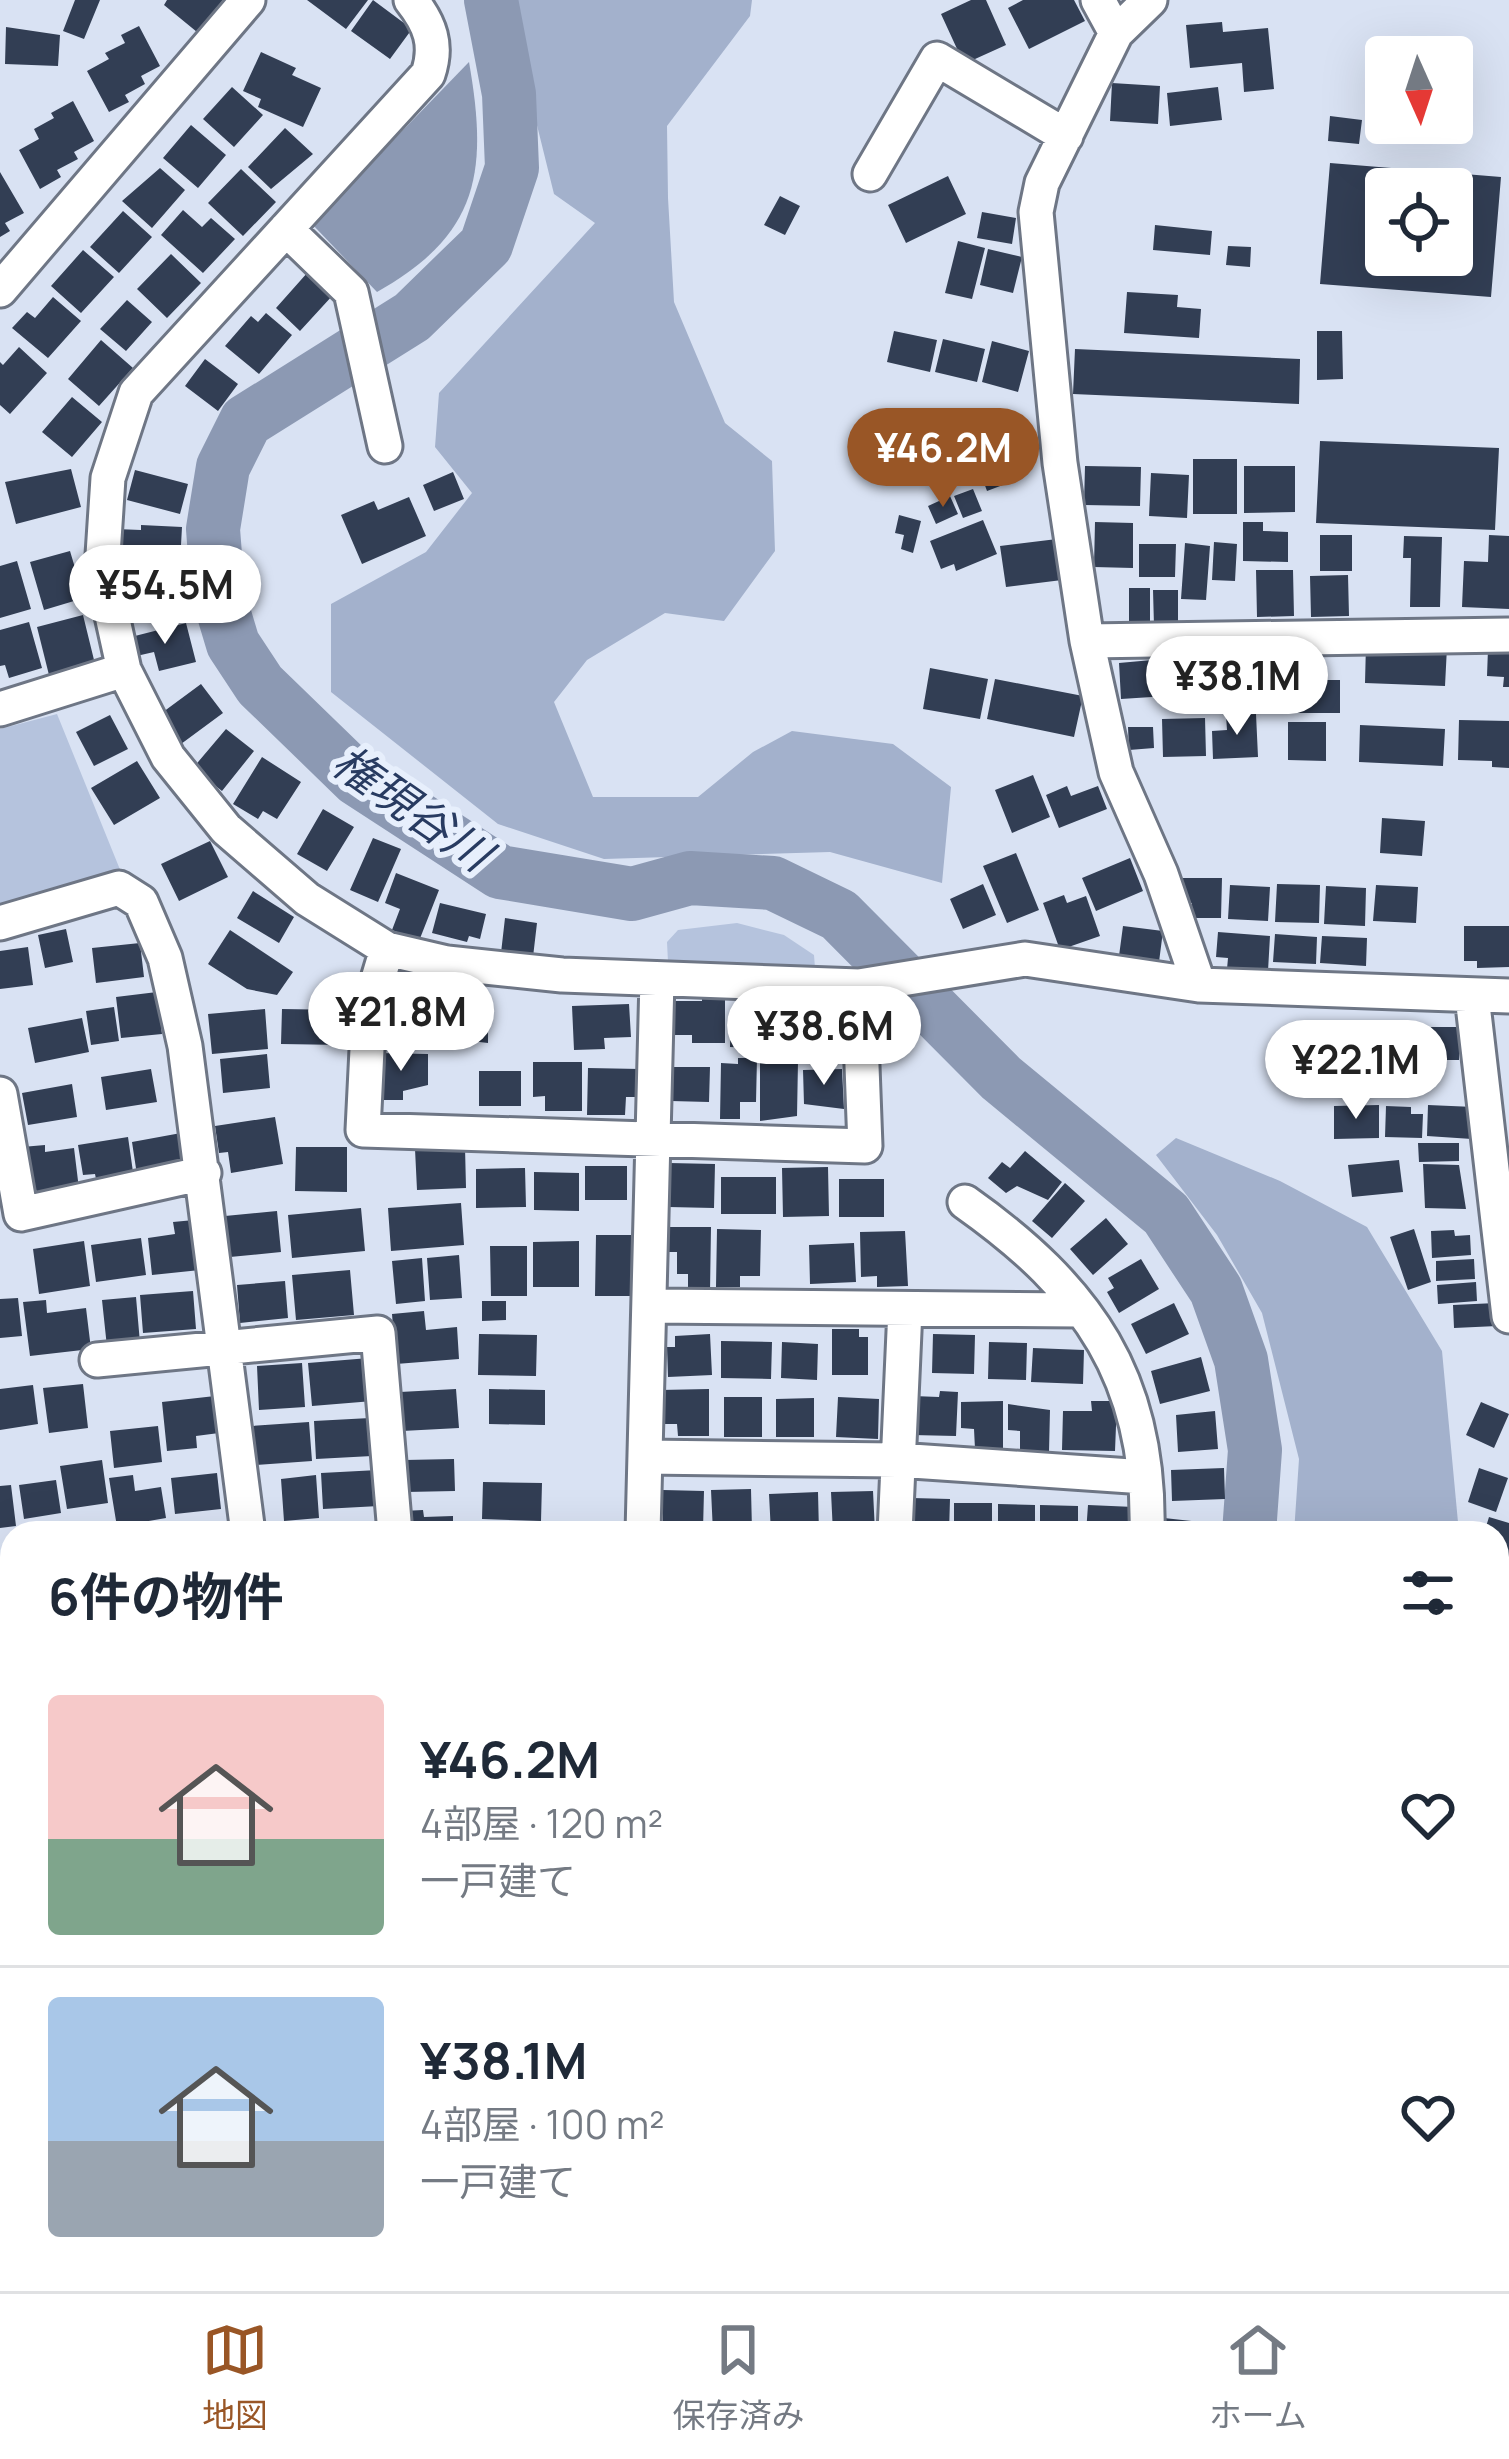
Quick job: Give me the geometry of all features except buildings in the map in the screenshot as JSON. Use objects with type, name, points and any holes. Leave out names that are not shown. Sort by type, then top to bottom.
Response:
[{"type":"street","points":[[0,290],[248,0]]},
{"type":"street","points":[[411,0],[426,19],[435,52],[428,74],[136,393],[108,478],[102,570],[124,670],[168,757],[226,830],[307,899],[386,949],[447,963],[657,979],[870,984],[1025,959],[1199,985],[1509,996]]},
{"type":"street","points":[[1098,0],[1116,33]]},
{"type":"street","points":[[1150,0],[1116,33],[1042,183],[1036,212],[1060,463],[1088,641],[1116,772],[1161,874],[1199,985]]},
{"type":"street","points":[[870,174],[937,59],[1066,136]]},
{"type":"street","points":[[286,230],[351,292],[386,446]]},
{"type":"street","points":[[1088,641],[1509,635]]},
{"type":"street","points":[[0,709],[124,670]]},
{"type":"street","points":[[0,923],[119,888],[141,902],[170,980],[204,1173],[247,1521]]},
{"type":"street","points":[[386,949],[368,1010],[363,1130],[865,1146],[870,984]]},
{"type":"street","points":[[643,1521],[657,979]]},
{"type":"street","points":[[1472,996],[1495,1087],[1509,1316]]},
{"type":"street","points":[[0,1094],[21,1214],[204,1173]]},
{"type":"street","points":[[965,1202],[1018,1240],[1102,1336],[1138,1411],[1147,1521]]},
{"type":"street","points":[[650,1306],[1080,1310]]},
{"type":"street","points":[[895,1521],[905,1309]]},
{"type":"street","points":[[98,1360],[378,1333],[394,1521]]},
{"type":"street","points":[[645,1457],[897,1460],[1145,1477]]},
{"type":"shaded area","points":[[506,0],[752,0],[750,16],[667,126],[668,198],[674,302],[725,423],[772,461],[775,551],[724,621],[665,613],[587,660],[554,702],[593,797],[698,797],[753,752],[792,731],[893,744],[951,787],[942,883],[830,852],[604,859],[498,824],[331,692],[331,604],[426,552],[472,493],[435,447],[439,393],[595,223],[554,194]]},
{"type":"shaded area","points":[[469,62],[477,136],[469,196],[437,247],[377,292],[312,224]]},
{"type":"shaded area","points":[[57,714],[121,872],[0,905],[0,729]]},
{"type":"shaded area","points":[[737,923],[784,935],[814,955],[815,968],[668,962],[667,942],[678,930]]},
{"type":"shaded area","points":[[1176,1138],[1280,1181],[1367,1227],[1442,1351],[1458,1521],[1295,1521],[1299,1459],[1262,1313],[1217,1235],[1156,1155]]},
{"type":"waterway","name":"権現谷川","points":[[491,0],[509,94],[512,168],[486,245],[412,317],[246,421],[223,467],[213,529],[218,594],[233,644],[260,685],[357,779],[500,872],[632,894],[690,878],[773,883],[839,915],[1001,1078],[1166,1214],[1216,1290],[1241,1360],[1255,1450],[1250,1521]]}]
